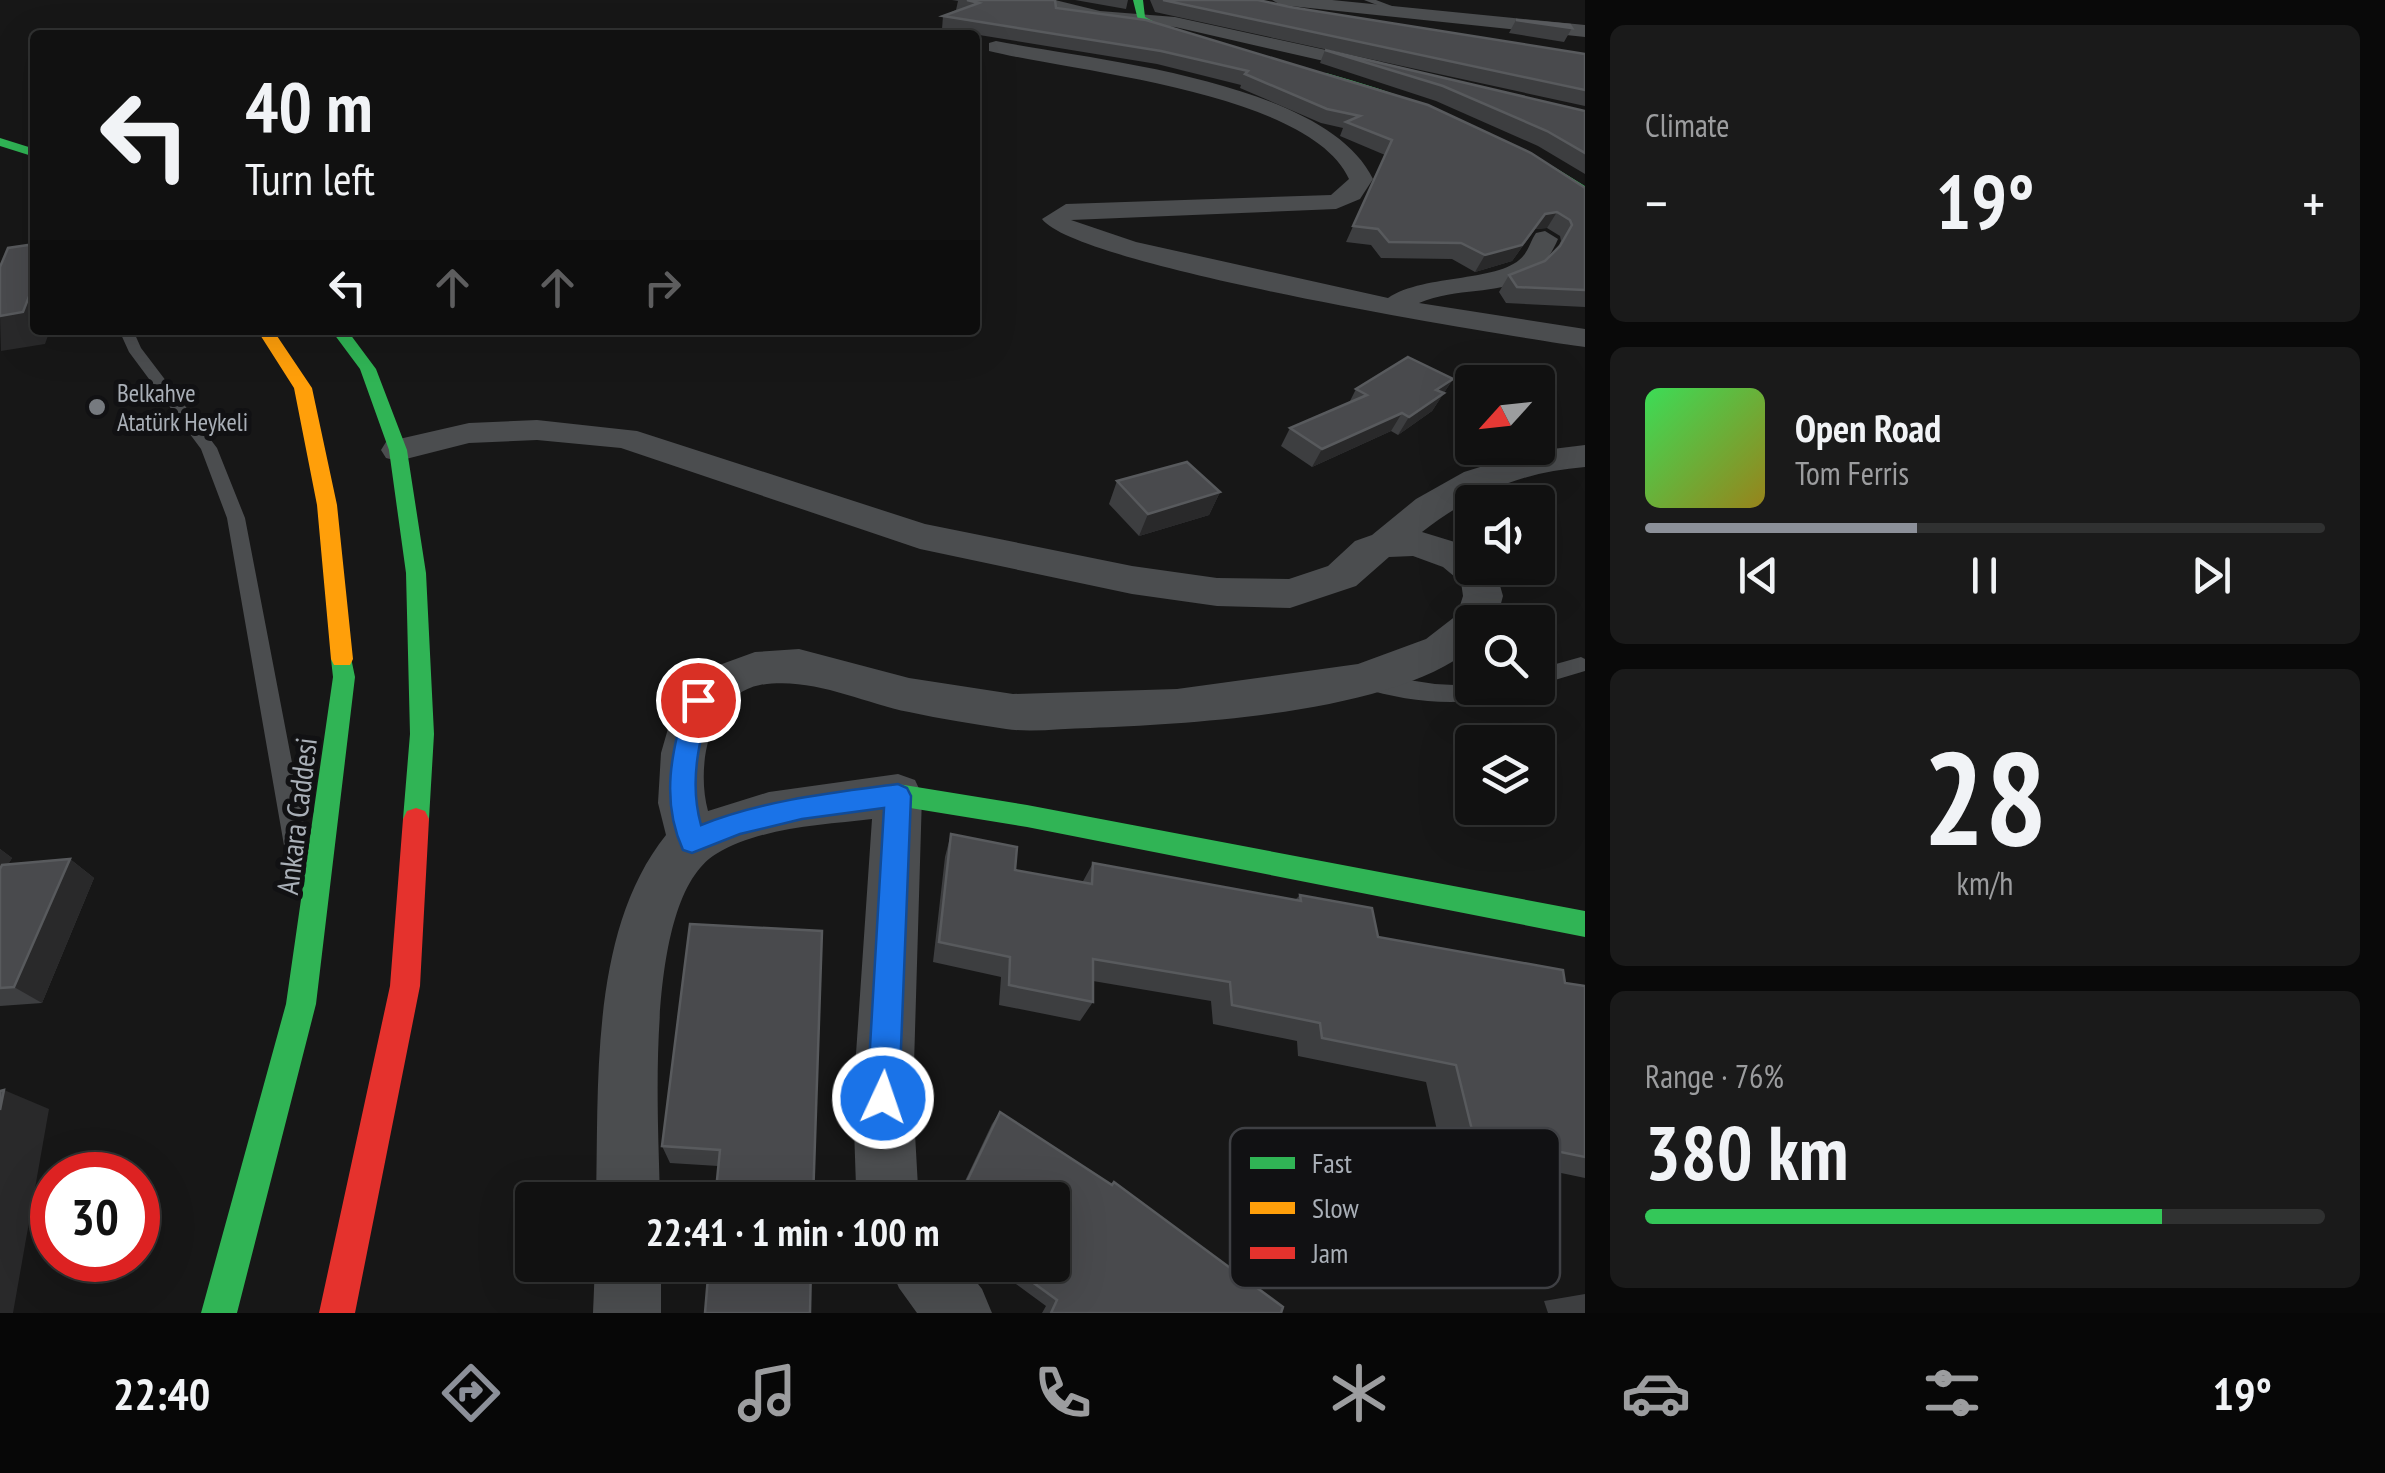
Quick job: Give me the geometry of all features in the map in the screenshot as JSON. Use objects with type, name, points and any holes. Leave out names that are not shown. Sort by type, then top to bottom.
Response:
[{"type":"main road","points":[[1273,2],[1454,38],[1567,52]]},
{"type":"main road","points":[[1146,15],[1433,108],[1530,154],[1585,192]]},
{"type":"main road","points":[[0,142],[30,151]]},
{"type":"main road","name":"Ankara Caddesi","points":[[219,1313],[302,1004],[344,676],[327,505],[303,388],[269,335]]},
{"type":"main road","points":[[337,1313],[405,986],[422,734],[416,573],[398,450],[368,369],[343,335]]},
{"type":"main road","points":[[898,796],[1027,816],[1585,924]]},
{"type":"street","points":[[1034,0],[1100,16],[1146,15],[1398,72]]},
{"type":"street","points":[[1273,2],[1585,30]]},
{"type":"street","points":[[996,47],[1180,80],[1226,95],[1320,136],[1346,152],[1359,167],[1361,179],[1351,194],[1336,202],[1066,212],[1055,219],[1062,225],[1122,246],[1391,309],[1585,338]]},
{"type":"street","points":[[1391,309],[1406,294],[1430,287],[1514,277],[1541,255],[1545,239]]},
{"type":"street","points":[[398,450],[469,433],[537,430],[625,438],[920,536],[1132,580],[1216,592],[1290,594],[1342,576],[1369,550],[1385,544],[1416,543],[1457,557],[1480,576],[1480,605]]},
{"type":"street","points":[[1385,544],[1422,509],[1463,486],[1507,468],[1557,457],[1585,456]]},
{"type":"street","points":[[692,841],[682,804],[684,754],[698,700],[726,680],[755,669],[799,666],[909,696],[1013,712],[1177,706],[1362,681],[1441,650],[1455,639]]},
{"type":"street","points":[[628,1182],[630,1030],[651,921],[671,865],[692,841],[737,823],[802,808],[898,796],[883,1098],[887,1182]]},
{"type":"street","points":[[628,1282],[628,1313]]},
{"type":"street","points":[[935,1282],[958,1313]]},
{"type":"lane","points":[[1368,0],[1401,11]]},
{"type":"lane","points":[[1057,15],[1146,15]]},
{"type":"lane","points":[[128,335],[134,349],[210,448],[236,518],[311,930]]},
{"type":"lane","points":[[1555,672],[1580,665]]},
{"type":"lane","points":[[1362,681],[1414,691],[1455,692]]},
{"type":"building","points":[[967,0],[1055,0],[1056,8],[1146,20],[1428,105],[1531,153],[1585,188],[1585,290],[1517,287],[1509,275],[1545,261],[1560,246],[1572,225],[1557,212],[1545,214],[1522,245],[1485,255],[1461,243],[1389,242],[1378,229],[1353,226],[1392,140],[1346,122],[1360,116],[1327,109],[1245,74],[1248,71],[1161,51],[943,16],[979,3]]},
{"type":"building","points":[[1163,0],[1258,0],[1585,54],[1585,90]]},
{"type":"building","points":[[1516,20],[1570,25],[1572,28]]},
{"type":"building","points":[[1325,50],[1585,111],[1585,153],[1547,131],[1443,86]]},
{"type":"building","points":[[30,245],[30,294],[23,312],[0,316],[0,267],[8,248]]},
{"type":"building","points":[[1408,357],[1453,379],[1436,390],[1444,393],[1409,417],[1402,413],[1322,449],[1290,428],[1367,395],[1356,389]]},
{"type":"building","points":[[1187,462],[1220,492],[1148,514],[1117,481]]},
{"type":"building","points":[[951,834],[1017,847],[1015,870],[1092,884],[1093,863],[1301,901],[1300,895],[1372,908],[1378,937],[1563,970],[1565,983],[1585,986],[1585,1157],[1560,1152],[1560,1128],[1472,1128],[1456,1065],[1322,1038],[1320,1023],[1232,1005],[1230,982],[1093,959],[1093,1002],[1009,985],[1010,957],[939,942]]},
{"type":"building","points":[[70,859],[14,987],[0,988],[2,865]]},
{"type":"building","points":[[690,924],[822,931],[814,1182],[717,1182],[720,1150],[662,1146]]},
{"type":"building","points":[[1000,1112],[1112,1185],[1114,1182],[1230,1268],[1230,1288],[1257,1288],[1283,1307],[1281,1313],[1051,1313],[1057,1300],[1032,1282],[1070,1282],[1070,1182],[967,1182]]},
{"type":"building","points":[[708,1282],[811,1282],[810,1313],[705,1313]]},
{"type":"traffic: fast","points":[[1138,0],[1141,18],[1159,28],[1214,44]]},
{"type":"traffic: fast","points":[[1326,76],[1394,98],[1492,138],[1585,192]]},
{"type":"traffic: fast","points":[[0,142],[30,151]]},
{"type":"traffic: fast","points":[[343,335],[368,369],[398,450],[416,573],[422,734],[416,819]]},
{"type":"traffic: fast","points":[[219,1313],[301,1004],[344,677],[342,659]]},
{"type":"traffic: fast","points":[[898,795],[1027,816],[1585,924]]},
{"type":"traffic: slow","points":[[268,335],[303,388],[327,505],[342,659]]},
{"type":"traffic: jam","points":[[337,1313],[405,986],[416,819]]},
{"type":"place","name":"Belkahve Atatürk Heykeli","points":[[97,407]]},
{"type":"route","points":[[698,700],[684,754],[682,804],[692,841],[737,823],[802,808],[898,796],[883,1098]]}]
